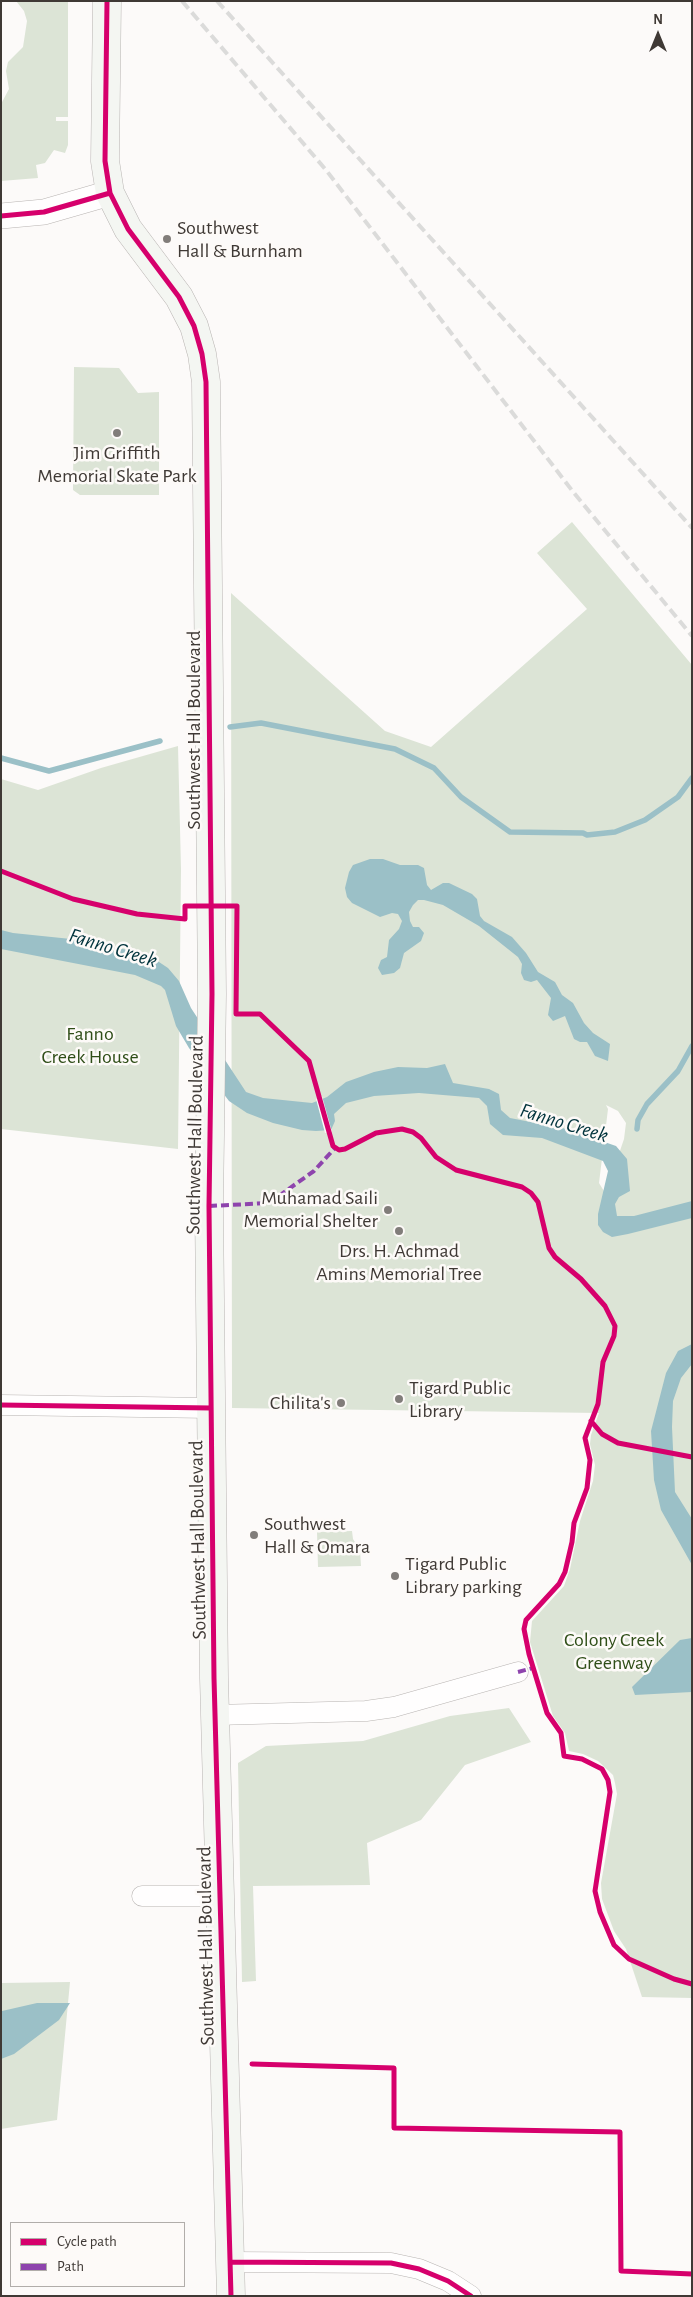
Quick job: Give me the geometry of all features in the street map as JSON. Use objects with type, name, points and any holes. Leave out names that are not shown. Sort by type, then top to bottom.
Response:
[{"type":"main road","name":"Southwest Hall Boulevard","points":[[107,1],[105,161],[110,193],[128,229],[179,298],[194,326],[202,354],[207,427],[212,994],[209,1197],[215,1715],[232,2296]]},
{"type":"street","points":[[1,216],[44,212],[110,193]]},
{"type":"street","points":[[1,1405],[211,1408]]},
{"type":"street","points":[[215,1715],[366,1711],[394,1707],[518,1672]]},
{"type":"street","points":[[142,1896],[220,1896]]},
{"type":"street","points":[[230,2262],[391,2263],[419,2269],[448,2280],[470,2296]]},
{"type":"green space","points":[[16,1],[68,1],[68,117],[56,117],[56,121],[68,121],[68,145],[65,153],[54,150],[45,163],[36,165],[38,178],[1,181],[1,104],[9,89],[6,71],[8,62],[23,47],[27,21],[24,11]]},
{"type":"green space","name":"Jim Griffith Memorial Skate Park","points":[[74,367],[119,368],[138,393],[159,392],[159,495],[80,495],[73,490]]},
{"type":"green space","name":"Colony Creek Greenway","points":[[572,522],[692,665],[692,1998],[642,1997],[626,1949],[614,1931],[602,1899],[601,1883],[617,1794],[613,1775],[598,1761],[583,1754],[569,1751],[565,1733],[553,1716],[530,1642],[532,1621],[564,1586],[570,1569],[580,1521],[593,1481],[595,1465],[590,1444],[591,1435],[599,1413],[232,1408],[231,593],[385,731],[431,747],[587,609],[537,553]],"holes":[[[606,1105],[618,1111],[626,1123],[624,1139],[611,1177],[607,1196],[599,1183],[608,1109]]]},
{"type":"green space","name":"Fanno Creek House","points":[[178,746],[181,869],[178,1149],[1,1129],[1,779],[38,790],[101,768]]},
{"type":"green space","points":[[352,1531],[353,1539],[360,1550],[361,1566],[318,1567],[317,1532]]},
{"type":"green space","points":[[509,1708],[531,1742],[465,1765],[421,1820],[367,1843],[370,1885],[253,1886],[256,1981],[242,1982],[238,1763],[266,1746],[363,1741],[450,1716]]},
{"type":"green space","points":[[70,1982],[57,2120],[1,2129],[1,1983]]},
{"type":"water","points":[[370,859],[383,859],[400,865],[418,865],[424,868],[427,885],[431,890],[443,883],[449,883],[472,894],[477,899],[480,916],[484,921],[512,937],[526,953],[538,972],[555,982],[562,995],[573,1003],[584,1023],[593,1033],[610,1044],[608,1061],[595,1056],[587,1042],[580,1042],[574,1039],[565,1016],[553,1021],[548,1015],[551,998],[537,980],[531,982],[524,980],[521,973],[522,964],[518,957],[479,926],[443,905],[418,900],[413,905],[409,912],[410,921],[413,927],[419,927],[424,933],[421,941],[404,953],[400,968],[394,973],[382,975],[378,968],[381,960],[387,957],[389,940],[399,929],[402,921],[398,914],[392,913],[380,917],[352,903],[347,897],[345,888],[353,865]]},
{"type":"water","points":[[1,930],[71,939],[133,951],[153,958],[168,968],[179,981],[191,1008],[246,1092],[263,1098],[312,1103],[327,1097],[346,1082],[374,1072],[398,1067],[427,1068],[445,1064],[453,1083],[489,1089],[499,1094],[501,1110],[510,1118],[567,1129],[616,1146],[627,1159],[630,1191],[619,1197],[615,1204],[617,1216],[634,1216],[692,1201],[692,1218],[612,1237],[603,1232],[598,1225],[598,1214],[608,1171],[603,1161],[542,1138],[503,1135],[490,1124],[487,1106],[479,1098],[419,1093],[374,1096],[346,1103],[334,1114],[335,1121],[331,1130],[316,1131],[302,1130],[273,1123],[247,1113],[229,1101],[189,1048],[176,1026],[165,990],[161,986],[135,975],[1,949]]},
{"type":"water","points":[[692,1344],[692,1364],[681,1378],[673,1401],[672,1427],[675,1492],[692,1519],[692,1565],[661,1510],[654,1480],[651,1431],[666,1373],[678,1351]]},
{"type":"water","points":[[692,1638],[692,1692],[635,1695],[632,1687],[680,1640]]},
{"type":"water","points":[[37,2003],[70,2003],[59,2020],[14,2054],[1,2059],[2,2011]]},
{"type":"pier","points":[[322,1096],[332,1132],[325,1133],[316,1099]]},
{"type":"waterway","name":"Fanno Creek","points":[[230,727],[261,723],[395,749],[434,768],[461,797],[510,832],[583,833],[587,835],[615,832],[645,820],[678,797],[692,778]]},
{"type":"waterway","name":"Fanno Creek","points":[[1,758],[49,771],[160,741]]},
{"type":"waterway","points":[[637,1129],[638,1120],[647,1104],[678,1071],[692,1046]]},
{"type":"railway","points":[[182,1],[326,170],[574,493],[692,636]]},
{"type":"railway","points":[[217,1],[692,528]]},
{"type":"marked path","points":[[209,1206],[269,1203],[314,1171],[335,1148]]},
{"type":"marked path","points":[[518,1672],[533,1668]]},
{"type":"cycle path","points":[[107,1],[105,161],[110,193],[128,229],[179,297],[194,326],[202,354],[206,382],[212,994],[209,1206],[214,1678],[231,2296]]},
{"type":"cycle path","points":[[1,216],[44,212],[110,193]]},
{"type":"cycle path","points":[[1,871],[73,899],[137,914],[185,919],[185,906],[237,906],[236,1014],[260,1014],[309,1061],[333,1146],[339,1150],[345,1149],[376,1133],[402,1129],[413,1132],[421,1138],[436,1157],[456,1170],[522,1187],[531,1193],[538,1202],[549,1248],[555,1257],[581,1279],[605,1306],[615,1326],[614,1336],[603,1362],[598,1404],[585,1438],[590,1460],[587,1488],[574,1523],[565,1572],[559,1584],[526,1620],[524,1629],[529,1654],[547,1713],[561,1733],[564,1756],[582,1759],[602,1769],[608,1780],[610,1792],[595,1891],[600,1912],[614,1945],[629,1959],[674,1979],[692,1984]]},
{"type":"cycle path","points":[[1,1405],[211,1408]]},
{"type":"cycle path","points":[[591,1421],[602,1434],[618,1443],[692,1457]]},
{"type":"cycle path","points":[[252,2064],[394,2068],[394,2128],[620,2132],[621,2271],[692,2274]]},
{"type":"cycle path","points":[[230,2262],[391,2263],[419,2269],[448,2281],[471,2296]]},
{"type":"place","name":"Southwest Hall & Burnham","points":[[167,239]]},
{"type":"place","name":"Jim Griffith Memorial Skate Park","points":[[117,433]]},
{"type":"place","name":"Muhamad Saili Memorial Shelter","points":[[388,1210]]},
{"type":"place","name":"Drs. H. Achmad Amins Memorial Tree","points":[[399,1231]]},
{"type":"place","name":"Tigard Public Library","points":[[399,1399]]},
{"type":"place","name":"Chilita's","points":[[341,1403]]},
{"type":"place","name":"Southwest Hall & Omara","points":[[254,1535]]},
{"type":"place","name":"Tigard Public Library parking","points":[[395,1576]]}]
